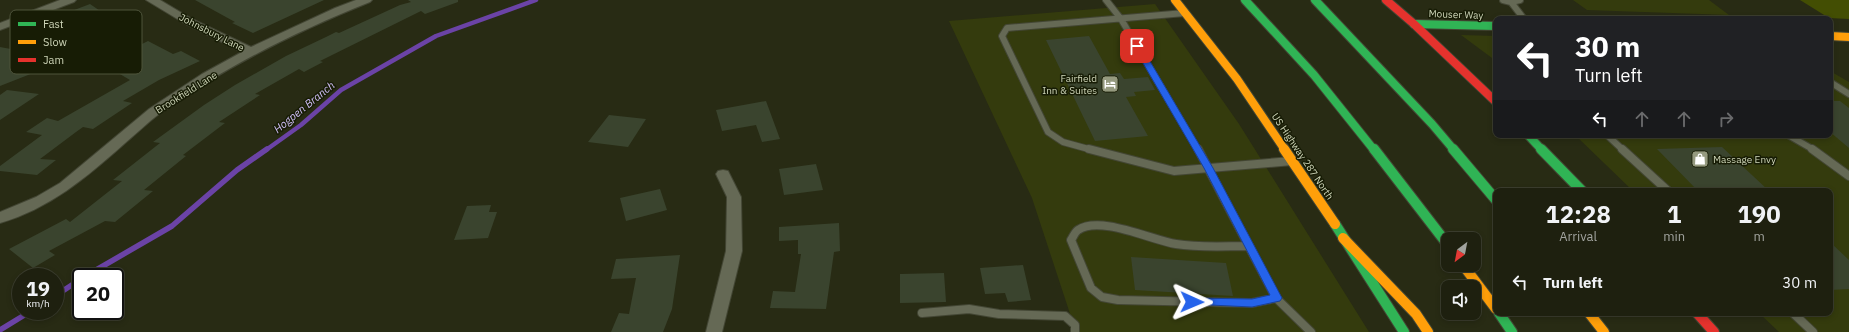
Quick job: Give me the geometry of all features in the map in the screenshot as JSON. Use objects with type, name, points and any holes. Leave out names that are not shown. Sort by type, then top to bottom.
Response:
[{"type":"main road","name":"US Highway 287 North","points":[[1175,0],[1200,30],[1295,161],[1404,332]]},
{"type":"main road","points":[[1245,0],[1314,75],[1395,175],[1441,236]]},
{"type":"main road","points":[[1315,0],[1432,124],[1493,196]]},
{"type":"main road","points":[[1386,0],[1414,24],[1493,99]]},
{"type":"main road","name":"Mouser Way","points":[[1414,24],[1493,26]]},
{"type":"main road","points":[[1833,36],[1849,37]]},
{"type":"main road","points":[[1531,138],[1579,188]]},
{"type":"main road","points":[[1343,238],[1416,314],[1428,332]]},
{"type":"main road","points":[[1468,272],[1493,305]]},
{"type":"main road","points":[[1500,316],[1512,332]]},
{"type":"main road","points":[[1591,316],[1604,332]]},
{"type":"main road","points":[[1700,316],[1714,332]]},
{"type":"street","points":[[44,10],[70,0]]},
{"type":"street","name":"Johnsbury Lane","points":[[152,0],[188,21],[252,52]]},
{"type":"street","name":"Brookfield Lane","points":[[0,218],[44,199],[64,186],[103,156],[157,109],[252,52],[325,17],[366,0]]},
{"type":"street","points":[[0,27],[10,23]]},
{"type":"street","points":[[714,332],[734,251],[734,197],[723,174]]},
{"type":"lane","points":[[1106,0],[1121,19],[1209,168],[1276,298],[1311,332]]},
{"type":"lane","points":[[1503,0],[1512,2],[1520,0]]},
{"type":"lane","points":[[1512,2],[1522,16]]},
{"type":"lane","points":[[1185,13],[1008,28],[1002,36],[1048,132],[1062,142],[1174,171],[1295,161]]},
{"type":"lane","points":[[1833,84],[1849,94]]},
{"type":"lane","points":[[1609,138],[1665,188]]},
{"type":"lane","points":[[1794,138],[1810,147],[1849,176]]},
{"type":"lane","points":[[1249,246],[1175,244],[1135,232],[1087,226],[1077,230],[1071,240],[1090,288],[1102,297],[1118,300],[1252,303],[1276,298]]},
{"type":"lane","points":[[922,312],[969,309],[999,314],[1065,316],[1075,325],[1075,332]]},
{"type":"lane","points":[[1796,316],[1813,332]]},
{"type":"shaded area","points":[[1573,0],[1709,0],[1729,15],[1587,10]]},
{"type":"shaded area","points":[[1800,0],[1849,0],[1849,19],[1833,18],[1833,16],[1826,16]]},
{"type":"shaded area","points":[[1155,4],[1239,124],[1369,332],[1076,332],[1032,198],[949,21]]},
{"type":"shaded area","points":[[1461,35],[1493,36],[1493,59]]},
{"type":"shaded area","points":[[1833,73],[1849,82],[1849,332],[1779,332],[1762,316],[1833,316],[1833,188],[1630,188],[1578,138],[1833,138]]},
{"type":"building","points":[[195,0],[324,0],[253,33],[232,23],[235,22]]},
{"type":"building","points":[[408,0],[458,0],[458,2],[425,14],[421,11],[320,61],[323,62],[304,72],[299,69],[255,94],[260,95],[219,122],[225,123],[183,155],[186,156],[144,190],[153,191],[115,222],[105,221],[49,251],[55,255],[33,268],[9,249],[66,219],[70,222],[122,181],[113,180],[160,143],[153,142],[204,105],[235,85],[286,56],[336,32],[339,33],[400,5],[411,2]]},
{"type":"building","points":[[90,4],[99,10],[74,10]]},
{"type":"building","name":"Fairfield Inn & Suites","points":[[1089,36],[1110,74],[1120,73],[1124,79],[1148,77],[1155,90],[1134,92],[1136,96],[1126,97],[1148,136],[1095,141],[1046,40]]},
{"type":"building","points":[[148,41],[173,54],[181,51],[200,61],[159,80],[123,101],[132,103],[93,129],[83,127],[40,159],[56,160],[37,175],[0,171],[0,166],[42,135],[26,132],[47,118],[58,121],[130,80],[120,74],[142,74],[142,44]]},
{"type":"building","points":[[0,47],[10,49],[10,74],[31,74],[0,86]]},
{"type":"building","points":[[7,90],[39,94],[0,120],[0,95]]},
{"type":"building","points":[[766,101],[780,139],[762,142],[756,125],[722,131],[716,110]]},
{"type":"building","points":[[1833,101],[1840,101],[1849,108],[1849,148],[1833,135]]},
{"type":"building","points":[[609,115],[646,119],[628,147],[588,142]]},
{"type":"building","points":[[1722,147],[1766,188],[1695,188],[1657,149]]},
{"type":"building","points":[[816,164],[823,190],[784,195],[779,169]]},
{"type":"building","points":[[660,189],[667,210],[626,221],[620,198]]},
{"type":"building","points":[[491,205],[489,212],[497,212],[488,238],[454,240],[467,206]]},
{"type":"building","points":[[839,223],[840,251],[834,252],[826,309],[770,308],[773,291],[795,292],[801,254],[798,254],[798,240],[779,241],[779,227]]},
{"type":"building","points":[[1833,245],[1849,260],[1849,289],[1833,290]]},
{"type":"building","points":[[680,255],[672,309],[663,332],[611,332],[619,313],[629,314],[636,278],[611,279],[616,259]]},
{"type":"building","points":[[1131,257],[1226,263],[1233,296],[1135,290]]},
{"type":"building","points":[[1023,265],[1031,300],[1008,302],[1005,293],[985,294],[980,268]]},
{"type":"building","points":[[944,273],[946,302],[900,303],[900,274]]},
{"type":"waterway","name":"Hogpen Branch","points":[[266,150],[301,125],[341,90],[436,36],[536,0]]},
{"type":"waterway","name":"Hogpen Branch","points":[[100,268],[172,226],[237,170],[267,149]]},
{"type":"waterway","name":"Hogpen Branch","points":[[64,290],[72,285]]},
{"type":"waterway","name":"Hogpen Branch","points":[[0,330],[16,320]]},
{"type":"traffic: fast","points":[[1245,0],[1314,75],[1395,175],[1441,236]]},
{"type":"traffic: fast","points":[[1315,0],[1432,124],[1493,196]]},
{"type":"traffic: fast","points":[[1414,24],[1493,26]]},
{"type":"traffic: fast","points":[[1531,138],[1579,188]]},
{"type":"traffic: fast","points":[[1335,224],[1404,332]]},
{"type":"traffic: fast","points":[[1501,316],[1512,332]]},
{"type":"traffic: slow","points":[[1175,0],[1237,79],[1335,224]]},
{"type":"traffic: slow","points":[[1833,36],[1849,37]]},
{"type":"traffic: slow","points":[[1343,238],[1416,314],[1428,332]]},
{"type":"traffic: slow","points":[[1468,272],[1493,305]]},
{"type":"traffic: slow","points":[[1591,316],[1604,332]]},
{"type":"traffic: jam","points":[[1386,0],[1414,24],[1493,99]]},
{"type":"traffic: jam","points":[[1700,316],[1714,332]]},
{"type":"place","name":"Fairfield Inn & Suites","points":[[1110,84]]},
{"type":"place","name":"Massage Envy","points":[[1700,159]]},
{"type":"route","points":[[1137,46],[1209,168],[1276,298],[1252,303],[1192,302]]}]
